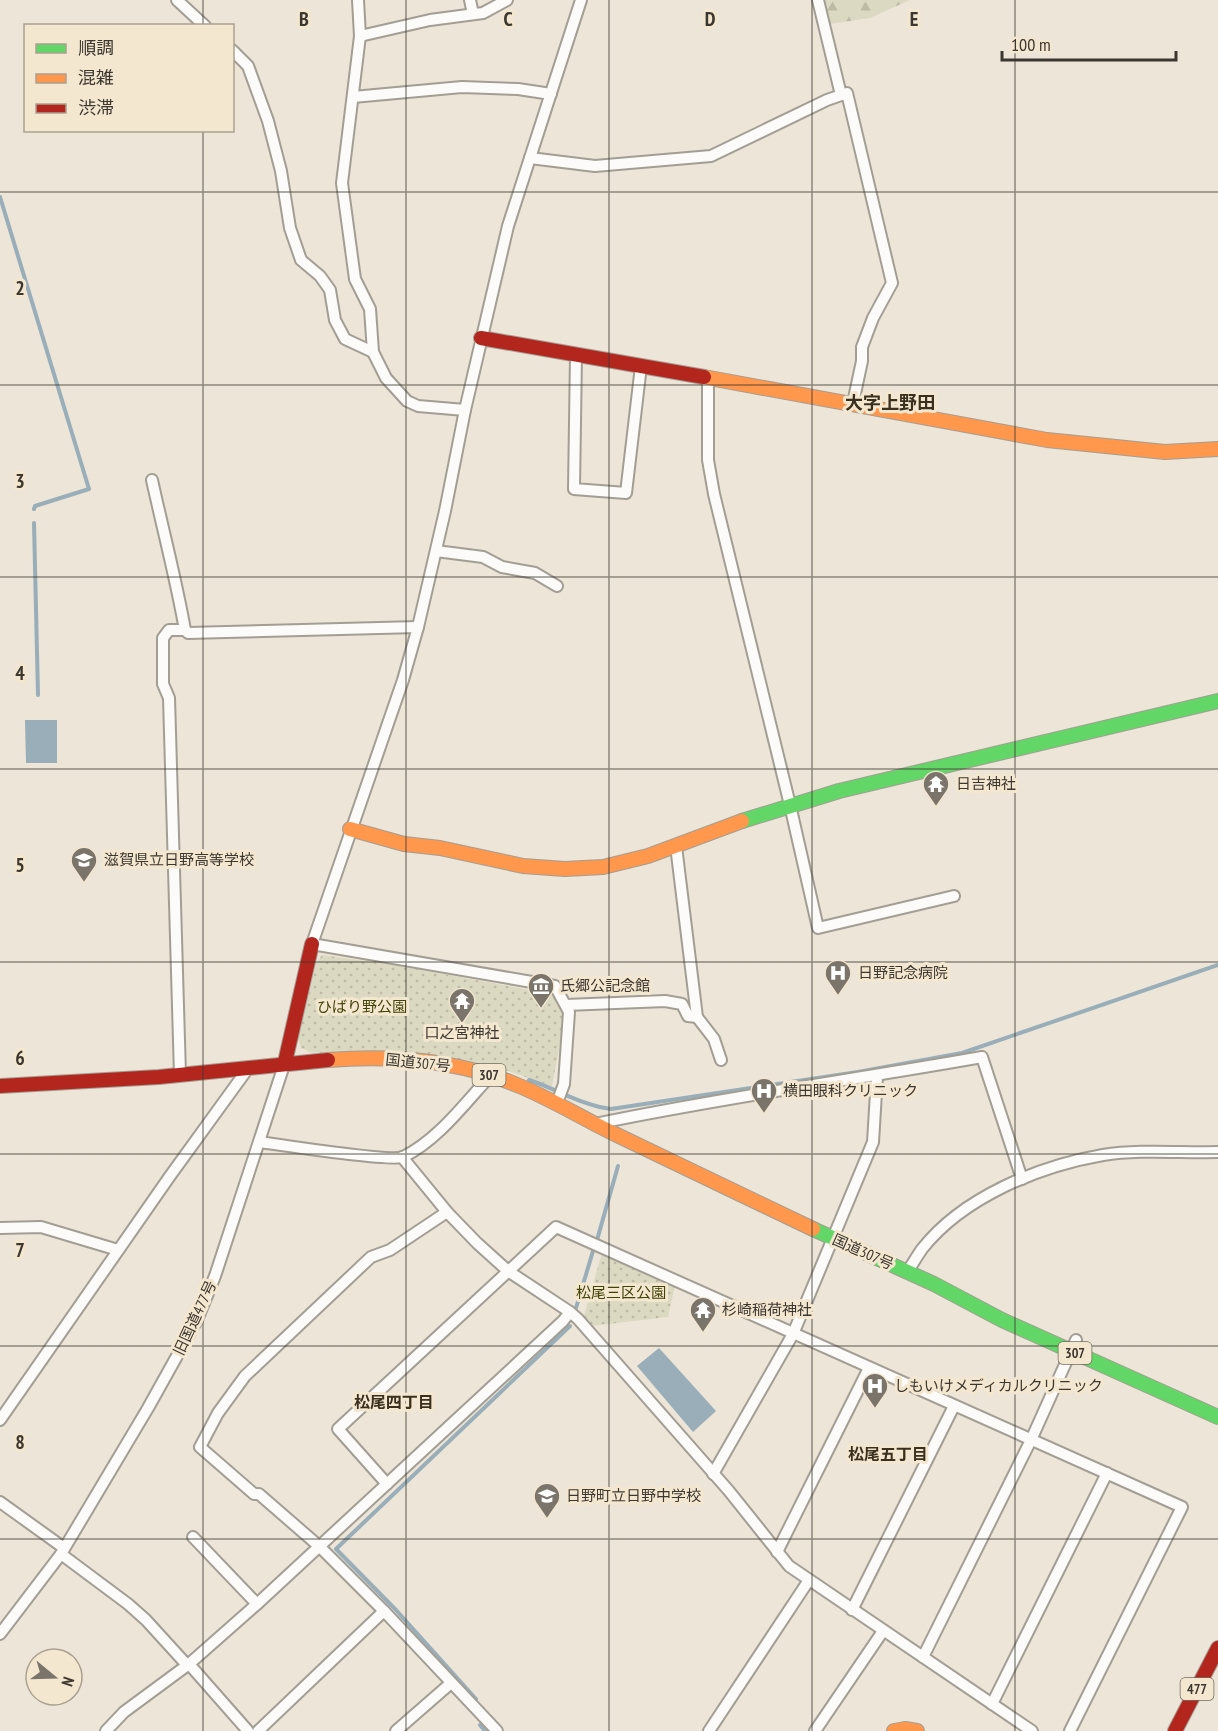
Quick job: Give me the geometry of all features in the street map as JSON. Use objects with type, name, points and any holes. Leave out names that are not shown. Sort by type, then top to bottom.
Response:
[{"type":"main road","points":[[481,338],[1076,444],[1165,452],[1218,449]]},
{"type":"main road","points":[[350,829],[404,844],[440,848],[539,868],[603,867],[648,856],[712,831],[839,791],[1218,701]]},
{"type":"main road","points":[[285,1062],[312,944]]},
{"type":"main road","name":"国道307号","points":[[0,1086],[180,1075],[285,1062],[375,1059],[421,1061],[491,1075],[558,1099],[593,1124],[833,1239],[934,1284],[987,1301],[1218,1417]]},
{"type":"main road","name":"国道307号","points":[[1074,1346],[1218,1403]]},
{"type":"main road","name":"477","points":[[1175,1731],[1218,1648]]},
{"type":"main road","points":[[894,1731],[905,1729],[917,1731]]},
{"type":"street","points":[[177,0],[204,24]]},
{"type":"street","points":[[358,0],[360,36],[342,183],[355,279],[370,309],[373,352],[386,378],[407,401],[418,406],[465,410]]},
{"type":"street","points":[[470,0],[473,14]]},
{"type":"street","points":[[360,36],[430,20],[483,13],[507,0]]},
{"type":"street","points":[[558,1099],[564,1084],[568,1012],[555,986],[312,944],[403,680],[436,551],[465,410],[508,226],[581,0]]},
{"type":"street","points":[[818,0],[841,95]]},
{"type":"street","points":[[234,52],[248,66],[268,121],[281,171],[290,228],[301,260],[320,276],[330,290],[335,320],[345,339],[373,352]]},
{"type":"street","points":[[353,98],[462,87],[518,89],[551,94]]},
{"type":"street","points":[[530,158],[595,166],[711,156],[847,93],[892,283],[873,318],[862,347],[862,361],[854,403]]},
{"type":"street","points":[[576,355],[574,489],[626,493],[641,366]]},
{"type":"street","points":[[708,377],[708,460],[714,494],[818,928],[954,896]]},
{"type":"street","points":[[153,480],[169,561],[177,581],[185,630]]},
{"type":"street","points":[[436,551],[483,557],[502,567],[535,573],[557,586]]},
{"type":"street","points":[[180,1075],[169,698],[163,684],[163,638],[168,630],[185,630],[188,633],[418,627]]},
{"type":"street","points":[[676,846],[697,1017],[714,1039],[721,1060]]},
{"type":"street","points":[[566,1005],[665,1001],[682,1004],[688,1016],[697,1017]]},
{"type":"street","points":[[593,1124],[660,1110],[982,1057],[1022,1179]]},
{"type":"street","name":"旧国道477号","points":[[0,1634],[62,1551],[148,1408],[197,1320],[216,1276],[285,1062]]},
{"type":"street","points":[[0,1420],[249,1067]]},
{"type":"street","points":[[260,1142],[402,1157],[435,1135],[491,1075]]},
{"type":"street","points":[[713,1474],[793,1334],[873,1142],[877,1076]]},
{"type":"street","points":[[907,1272],[923,1248],[966,1208],[1003,1186],[1103,1155],[1218,1152]]},
{"type":"street","points":[[402,1157],[447,1212],[477,1244],[508,1271],[570,1312],[736,1499],[789,1566],[1032,1731]]},
{"type":"street","points":[[447,1212],[390,1250],[371,1257],[257,1365],[230,1395],[210,1426],[200,1447],[320,1547],[497,1731]]},
{"type":"street","points":[[0,1228],[41,1227],[118,1250]]},
{"type":"street","points":[[387,1484],[338,1429],[556,1227],[1182,1507],[1070,1731]]},
{"type":"street","points":[[106,1731],[124,1712],[188,1664],[257,1604],[563,1321],[570,1312]]},
{"type":"street","points":[[922,1657],[1031,1440],[1074,1346]]},
{"type":"street","points":[[777,1552],[869,1368]]},
{"type":"street","points":[[852,1610],[954,1406]]},
{"type":"street","points":[[992,1704],[1107,1473]]},
{"type":"street","points":[[0,1502],[146,1620],[248,1731]]},
{"type":"street","points":[[193,1537],[257,1604]]},
{"type":"street","points":[[709,1731],[809,1580]]},
{"type":"street","points":[[258,1731],[384,1611]]},
{"type":"street","points":[[815,1731],[883,1631]]},
{"type":"street","points":[[396,1731],[452,1683]]},
{"type":"green space","points":[[819,0],[910,0],[870,18],[823,25]]},
{"type":"green space","name":"ひばり野公園","points":[[322,955],[394,965],[552,994],[565,1016],[552,1086],[496,1067],[310,1052],[301,1048],[296,1032],[306,1006],[316,964]]},
{"type":"green space","name":"松尾三区公園","points":[[602,1253],[675,1285],[668,1317],[591,1326],[584,1316]]},
{"type":"water","points":[[25,720],[57,720],[57,763],[26,763]]},
{"type":"water","points":[[659,1348],[716,1411],[693,1432],[637,1366]]},
{"type":"waterway","points":[[0,197],[89,489],[35,506],[34,509]]},
{"type":"waterway","points":[[34,523],[38,695]]},
{"type":"waterway","points":[[529,1080],[580,1101],[611,1109],[858,1072],[962,1053],[1218,965]]},
{"type":"waterway","points":[[597,1240],[618,1166]]},
{"type":"waterway","points":[[576,1308],[593,1251]]},
{"type":"waterway","points":[[476,1699],[396,1610],[336,1549],[570,1326]]},
{"type":"waterway","points":[[480,1725],[485,1731]]},
{"type":"traffic: fast","points":[[742,821],[839,791],[1218,701]]},
{"type":"traffic: fast","points":[[813,1229],[934,1284],[1002,1320],[1218,1417]]},
{"type":"traffic: slow","points":[[704,377],[1047,440],[1165,452],[1218,449]]},
{"type":"traffic: slow","points":[[350,829],[404,844],[440,848],[523,866],[565,869],[603,867],[648,856],[742,821]]},
{"type":"traffic: slow","points":[[328,1060],[376,1058],[424,1061],[495,1077],[543,1097],[606,1130],[813,1229]]},
{"type":"traffic: slow","points":[[894,1731],[905,1729],[917,1731]]},
{"type":"traffic: jam","points":[[481,338],[704,377]]},
{"type":"traffic: jam","points":[[285,1062],[312,944]]},
{"type":"traffic: jam","points":[[0,1086],[159,1077],[328,1060]]},
{"type":"traffic: jam","points":[[1175,1731],[1218,1648]]},
{"type":"place","name":"日吉神社","points":[[936,807]]},
{"type":"place","name":"滋賀県立日野高等学校","points":[[84,883]]},
{"type":"place","name":"日野記念病院","points":[[838,996]]},
{"type":"place","name":"氏郷公記念館","points":[[541,1009]]},
{"type":"place","name":"口之宮神社","points":[[462,1024]]},
{"type":"place","name":"横田眼科クリニック","points":[[764,1114]]},
{"type":"place","name":"杉崎稲荷神社","points":[[703,1333]]},
{"type":"place","name":"しもいけメディカルクリニック","points":[[875,1409]]},
{"type":"place","name":"日野町立日野中学校","points":[[547,1519]]},
{"type":"district","name":"大字上野田","points":[[890,403]]},
{"type":"district","name":"松尾四丁目","points":[[394,1402]]},
{"type":"district","name":"松尾五丁目","points":[[888,1454]]}]
